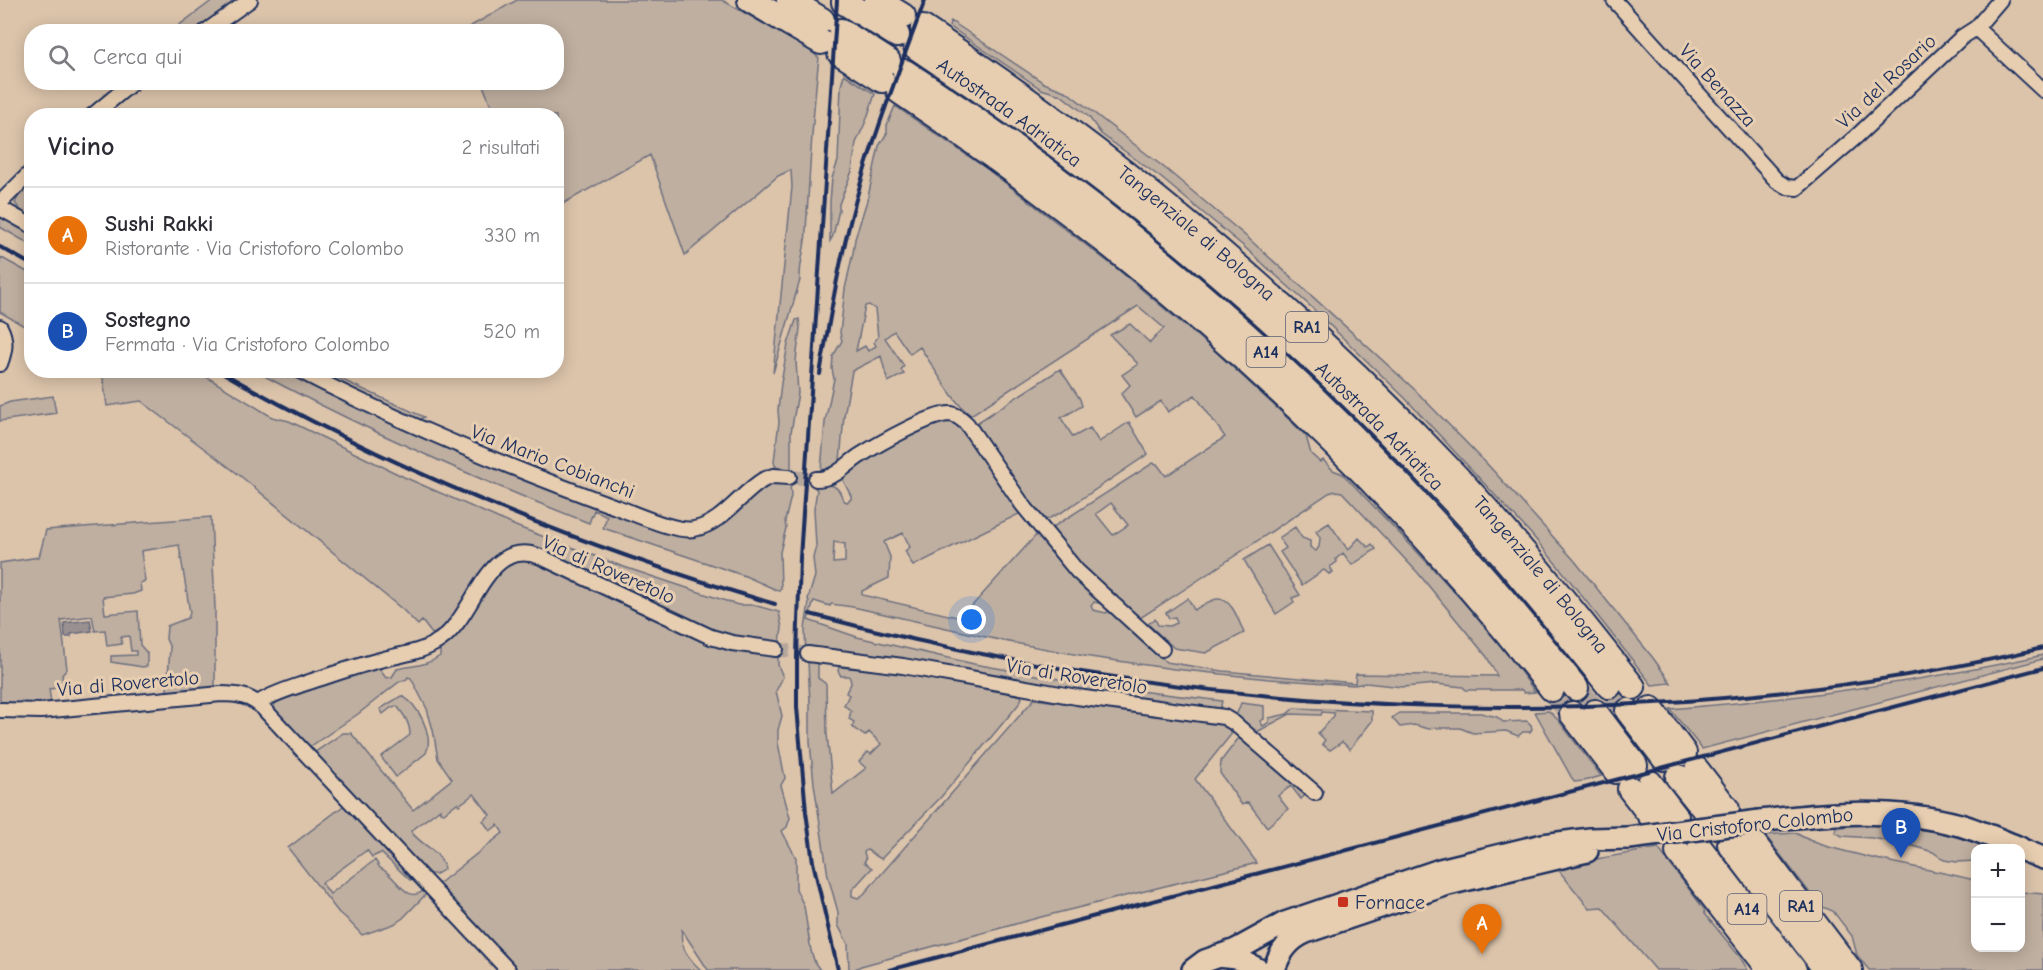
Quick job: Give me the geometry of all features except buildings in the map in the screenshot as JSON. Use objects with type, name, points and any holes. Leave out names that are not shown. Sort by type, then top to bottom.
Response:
[{"type":"highway","points":[[750,0],[831,36]]},
{"type":"highway","name":"Autostrada Adriatica","points":[[789,0],[831,36],[893,76],[980,122],[1064,183],[1174,272],[1266,352],[1337,420],[1422,507],[1499,593],[1576,688]]},
{"type":"highway","name":"Tangenziale di Bologna","points":[[878,0],[910,32],[1007,85],[1131,177],[1206,238],[1300,320],[1458,478],[1569,605],[1633,687]]},
{"type":"highway","name":"Autostrada Adriatica","points":[[844,2],[910,32],[997,102],[1088,168],[1206,264],[1306,353],[1393,438],[1479,529],[1609,686]]},
{"type":"highway","points":[[893,76],[1143,271],[1255,369],[1333,442],[1398,510],[1484,605],[1552,689]]},
{"type":"highway","points":[[1639,710],[1717,811]]},
{"type":"highway","points":[[1583,713],[1665,818]]},
{"type":"highway","name":"RA1","points":[[1747,836],[1842,967]]},
{"type":"highway","name":"A14","points":[[1770,970],[1689,850],[1794,970]]},
{"type":"main road","name":"Via Cristoforo Colombo","points":[[1193,970],[1205,961],[1236,950],[1285,923],[1455,866],[1556,843],[1590,839],[1747,836],[1846,812],[1899,814],[1929,818],[1961,826],[2007,844]]},
{"type":"main road","name":"Via Cristoforo Colombo","points":[[1274,970],[1285,948],[1296,937],[1306,932],[1448,884],[1593,850],[1629,838]]},
{"type":"main road","name":"Via Cristoforo Colombo","points":[[2025,851],[2043,858]]},
{"type":"main road","points":[[1217,956],[1244,961],[1258,970]]},
{"type":"street","points":[[216,24],[250,0]]},
{"type":"street","name":"Via Benazza","points":[[1614,0],[1778,181],[1787,187],[1797,188]]},
{"type":"street","name":"Via del Rosario","points":[[1797,188],[1857,136],[1962,37],[1976,28],[2000,0]]},
{"type":"street","points":[[1976,28],[2043,90]]},
{"type":"street","points":[[102,108],[123,90]]},
{"type":"street","points":[[0,203],[24,179]]},
{"type":"street","points":[[0,208],[24,222]]},
{"type":"street","points":[[0,327],[6,341],[0,364]]},
{"type":"street","name":"Via Mario Cobianchi","points":[[314,378],[370,406],[510,466],[682,530],[696,529],[711,523],[763,480],[773,476],[789,477]]},
{"type":"street","points":[[816,479],[832,477],[859,456],[901,433],[942,416],[956,416],[967,424],[1022,504],[1077,571],[1162,649]]},
{"type":"street","name":"Via di Roveretolo","points":[[0,710],[49,710],[221,694],[244,696],[258,703],[287,690],[359,666],[414,652],[436,643],[459,621],[496,564],[508,556],[520,553],[541,557],[718,640],[776,649]]},
{"type":"street","name":"Via di Roveretolo","points":[[808,654],[903,666],[1077,697],[1224,717],[1234,723],[1315,793]]},
{"type":"street","points":[[258,703],[508,970]]},
{"type":"shaded area","points":[[213,0],[239,0],[204,24],[181,24]]},
{"type":"shaded area","points":[[517,0],[722,0],[808,49],[819,58],[806,236],[800,280],[773,373],[792,187],[791,170],[778,176],[685,255],[650,155],[564,203],[564,108],[492,108],[485,90],[564,90],[564,24],[474,24]]},
{"type":"shaded area","points":[[951,21],[1044,83],[1067,92],[1166,169],[1248,238],[1413,388],[1488,465],[1574,560],[1671,683],[1652,685],[1531,534],[1405,398],[1309,305],[1242,245],[1160,177],[1101,134],[1089,117],[1061,95],[1041,89],[949,26]]},
{"type":"shaded area","points":[[844,74],[875,94],[856,143],[852,171],[839,204],[830,241],[832,178],[838,161],[841,86]]},
{"type":"shaded area","points":[[895,106],[987,169],[1116,268],[1215,351],[1306,436],[1311,454],[1320,462],[1323,460],[1333,470],[1343,474],[1418,553],[1491,634],[1535,692],[1466,690],[1463,687],[1436,684],[1403,687],[1366,683],[1354,685],[1174,669],[1090,657],[1004,641],[853,607],[831,604],[830,606],[814,601],[808,620],[857,637],[974,664],[1098,686],[1222,701],[1220,710],[985,676],[876,656],[818,661],[818,678],[826,684],[827,734],[833,794],[866,768],[859,762],[868,752],[871,754],[881,744],[869,732],[865,736],[852,727],[854,722],[849,719],[851,711],[844,705],[849,695],[846,693],[851,684],[849,676],[841,676],[838,671],[839,667],[908,673],[1020,695],[1022,698],[941,797],[881,859],[867,850],[864,852],[866,859],[864,862],[872,868],[852,890],[852,896],[858,898],[863,895],[1034,699],[1223,724],[1234,731],[1195,779],[1257,863],[1041,917],[853,970],[849,969],[848,944],[838,925],[838,912],[828,876],[810,742],[805,629],[808,599],[815,576],[814,509],[817,490],[815,488],[816,483],[834,486],[843,500],[847,502],[851,496],[843,480],[847,472],[925,427],[947,420],[963,427],[1023,512],[913,566],[905,551],[910,547],[903,533],[884,542],[890,557],[889,578],[862,591],[862,595],[961,618],[1038,533],[1104,602],[1102,604],[1094,602],[1091,606],[1093,610],[1106,613],[1111,610],[1166,662],[1223,671],[1355,683],[1356,674],[1497,676],[1487,657],[1418,573],[1342,492],[1329,493],[1137,620],[1112,591],[1100,585],[1080,567],[1050,529],[1153,463],[1157,464],[1166,476],[1225,437],[1195,395],[1168,412],[1161,401],[1136,417],[1121,394],[1130,385],[1122,375],[1138,364],[1110,335],[1130,324],[1150,343],[1164,328],[1138,306],[971,415],[951,394],[920,347],[910,354],[894,331],[885,338],[904,366],[901,370],[904,374],[888,382],[881,356],[852,371],[844,416],[840,461],[836,466],[825,471],[821,470],[825,422],[834,379],[833,356],[842,341],[840,333],[845,289],[855,239],[868,197],[879,146],[887,133],[887,125]],"holes":[[[869,305],[875,309],[878,337],[874,342],[876,346],[868,351],[865,346],[856,351],[865,306]],[[1111,503],[1128,525],[1113,535],[1096,514]],[[834,542],[845,544],[845,562],[833,563]]]},
{"type":"shaded area","points":[[24,188],[24,213],[15,203]]},
{"type":"shaded area","points":[[0,215],[24,229],[24,241],[0,227]]},
{"type":"shaded area","points":[[0,257],[24,270],[24,326],[0,312]]},
{"type":"shaded area","points":[[799,319],[796,361],[798,393],[791,432],[791,470],[775,466],[774,461],[781,383],[788,344],[796,320]]},
{"type":"shaded area","points":[[1060,369],[1080,399],[1082,406],[1061,418],[1073,437],[1090,428],[1099,442],[1129,422],[1148,454],[1062,512],[1044,521],[1041,520],[975,424]]},
{"type":"shaded area","points":[[103,378],[208,378],[272,417],[289,421],[404,477],[518,527],[621,566],[738,605],[753,605],[779,612],[782,628],[780,642],[778,644],[732,636],[709,628],[538,549],[521,546],[507,548],[495,556],[485,567],[450,620],[432,634],[422,621],[418,625],[403,610],[238,474],[141,401],[107,406]]},
{"type":"shaded area","points":[[269,378],[300,378],[400,427],[476,459],[694,536],[712,529],[762,488],[790,483],[791,496],[780,552],[781,588],[779,591],[745,576],[603,528],[607,516],[594,510],[589,523],[419,452]]},
{"type":"shaded area","points":[[330,378],[338,378],[424,417],[419,420]]},
{"type":"shaded area","points":[[53,396],[56,413],[0,421],[0,406],[10,402]]},
{"type":"shaded area","points":[[211,517],[215,608],[215,689],[170,694],[167,691],[170,648],[166,639],[167,626],[188,618],[190,613],[179,545],[141,551],[145,581],[140,583],[141,591],[103,597],[105,614],[138,611],[140,645],[147,653],[147,666],[111,662],[111,656],[136,655],[136,651],[131,651],[129,636],[121,637],[122,644],[107,646],[105,630],[95,631],[92,616],[61,620],[67,669],[62,675],[64,687],[49,689],[51,703],[23,705],[0,703],[0,563],[39,557],[46,530]]},
{"type":"shaded area","points":[[1329,523],[1348,550],[1359,538],[1368,547],[1372,544],[1376,549],[1352,565],[1343,553],[1330,567],[1333,572],[1329,574],[1324,570],[1302,585],[1280,552],[1286,548],[1279,538],[1295,527],[1302,538],[1310,541],[1310,547],[1316,551],[1320,538],[1316,531]]},
{"type":"shaded area","points":[[1268,545],[1300,595],[1292,598],[1294,602],[1276,614],[1244,560]]},
{"type":"shaded area","points":[[520,560],[536,562],[707,642],[778,653],[778,665],[783,677],[776,691],[782,716],[778,730],[778,743],[785,778],[781,785],[790,818],[787,827],[782,831],[796,858],[796,889],[804,906],[811,951],[820,970],[708,970],[682,930],[682,942],[686,952],[701,970],[514,970],[436,886],[503,833],[498,825],[490,831],[483,821],[490,815],[474,794],[444,813],[440,812],[440,809],[411,831],[435,852],[442,862],[444,869],[437,874],[430,874],[424,872],[314,753],[343,733],[351,733],[413,810],[452,779],[438,759],[427,709],[411,678],[408,677],[399,682],[311,746],[304,745],[272,711],[277,700],[380,667],[386,678],[392,677],[397,669],[435,660],[440,656],[440,650],[455,637],[496,574],[504,565]]},
{"type":"shaded area","points":[[1188,598],[1194,610],[1217,599],[1227,602],[1234,611],[1244,633],[1206,653],[1174,648],[1148,624],[1155,619],[1158,625],[1170,626],[1177,623],[1175,617],[1169,618],[1166,613]]},
{"type":"shaded area","points":[[90,620],[92,631],[65,637],[64,623]]},
{"type":"shaded area","points":[[2043,655],[2043,659],[1702,749],[1670,709],[1858,688]]},
{"type":"shaded area","points":[[401,696],[413,705],[423,720],[428,746],[426,753],[396,777],[381,757],[410,735],[409,727],[397,706],[383,714],[380,709]]},
{"type":"shaded area","points":[[1241,703],[1264,706],[1264,719],[1260,721],[1263,726],[1269,722],[1269,718],[1287,714],[1294,708],[1372,711],[1372,721],[1350,749],[1342,742],[1330,750],[1322,744],[1325,740],[1318,733],[1334,716],[1334,713],[1290,714],[1255,733],[1236,716]]},
{"type":"shaded area","points":[[1549,711],[1601,776],[1574,782],[1535,712]]},
{"type":"shaded area","points":[[1399,713],[1481,713],[1497,717],[1503,722],[1527,721],[1532,729],[1518,736],[1506,731],[1473,733],[1460,728],[1429,729],[1414,725],[1400,727],[1392,718]]},
{"type":"shaded area","points":[[1241,738],[1306,794],[1301,799],[1291,786],[1278,796],[1288,809],[1267,827],[1248,802],[1242,805],[1220,773],[1221,761]]},
{"type":"shaded area","points":[[346,804],[414,878],[410,880],[381,853],[372,857],[367,850],[322,883],[330,894],[375,860],[380,868],[386,871],[406,892],[418,894],[424,890],[427,893],[394,924],[362,935],[339,913],[288,848]]},
{"type":"shaded area","points":[[1867,823],[1899,826],[1930,831],[1978,844],[1971,844],[1971,861],[1957,862],[1944,860],[1933,852],[1913,846],[1872,838],[1842,836],[1835,832],[1836,828]]},
{"type":"shaded area","points":[[1796,833],[1816,843],[1838,849],[1971,879],[1971,952],[2025,952],[2025,892],[2043,894],[2043,970],[1869,970],[1857,955],[1852,936],[1833,911],[1820,906],[1765,835]]},
{"type":"shaded area","points":[[1658,848],[1748,970],[1656,970],[1602,907],[1589,908],[1559,868],[1563,865]]},
{"type":"tunnel","points":[[789,477],[816,479]]},
{"type":"tunnel","points":[[776,649],[808,654]]},
{"type":"tunnel","points":[[1609,686],[1628,711]]},
{"type":"tunnel","points":[[1576,688],[1595,712]]},
{"type":"tunnel","points":[[1552,689],[1572,714]]},
{"type":"railway","points":[[837,0],[800,558],[797,707],[806,812],[813,862],[838,970]]},
{"type":"railway","points":[[820,374],[837,278],[854,206],[883,113],[925,0]]},
{"type":"railway","points":[[0,247],[24,260]]},
{"type":"railway","points":[[232,378],[352,441],[490,504],[631,558],[775,604]]},
{"type":"railway","points":[[810,614],[961,650],[1114,677],[1269,696],[1425,706],[1581,706],[1736,697],[1890,678],[2043,648]]},
{"type":"railway","points":[[889,970],[2043,668]]},
{"type":"place","name":"Sostegno","points":[[1901,858]]},
{"type":"place","name":"Fornace","points":[[1343,902]]},
{"type":"place","name":"Sushi Rakki","points":[[1482,954]]}]
